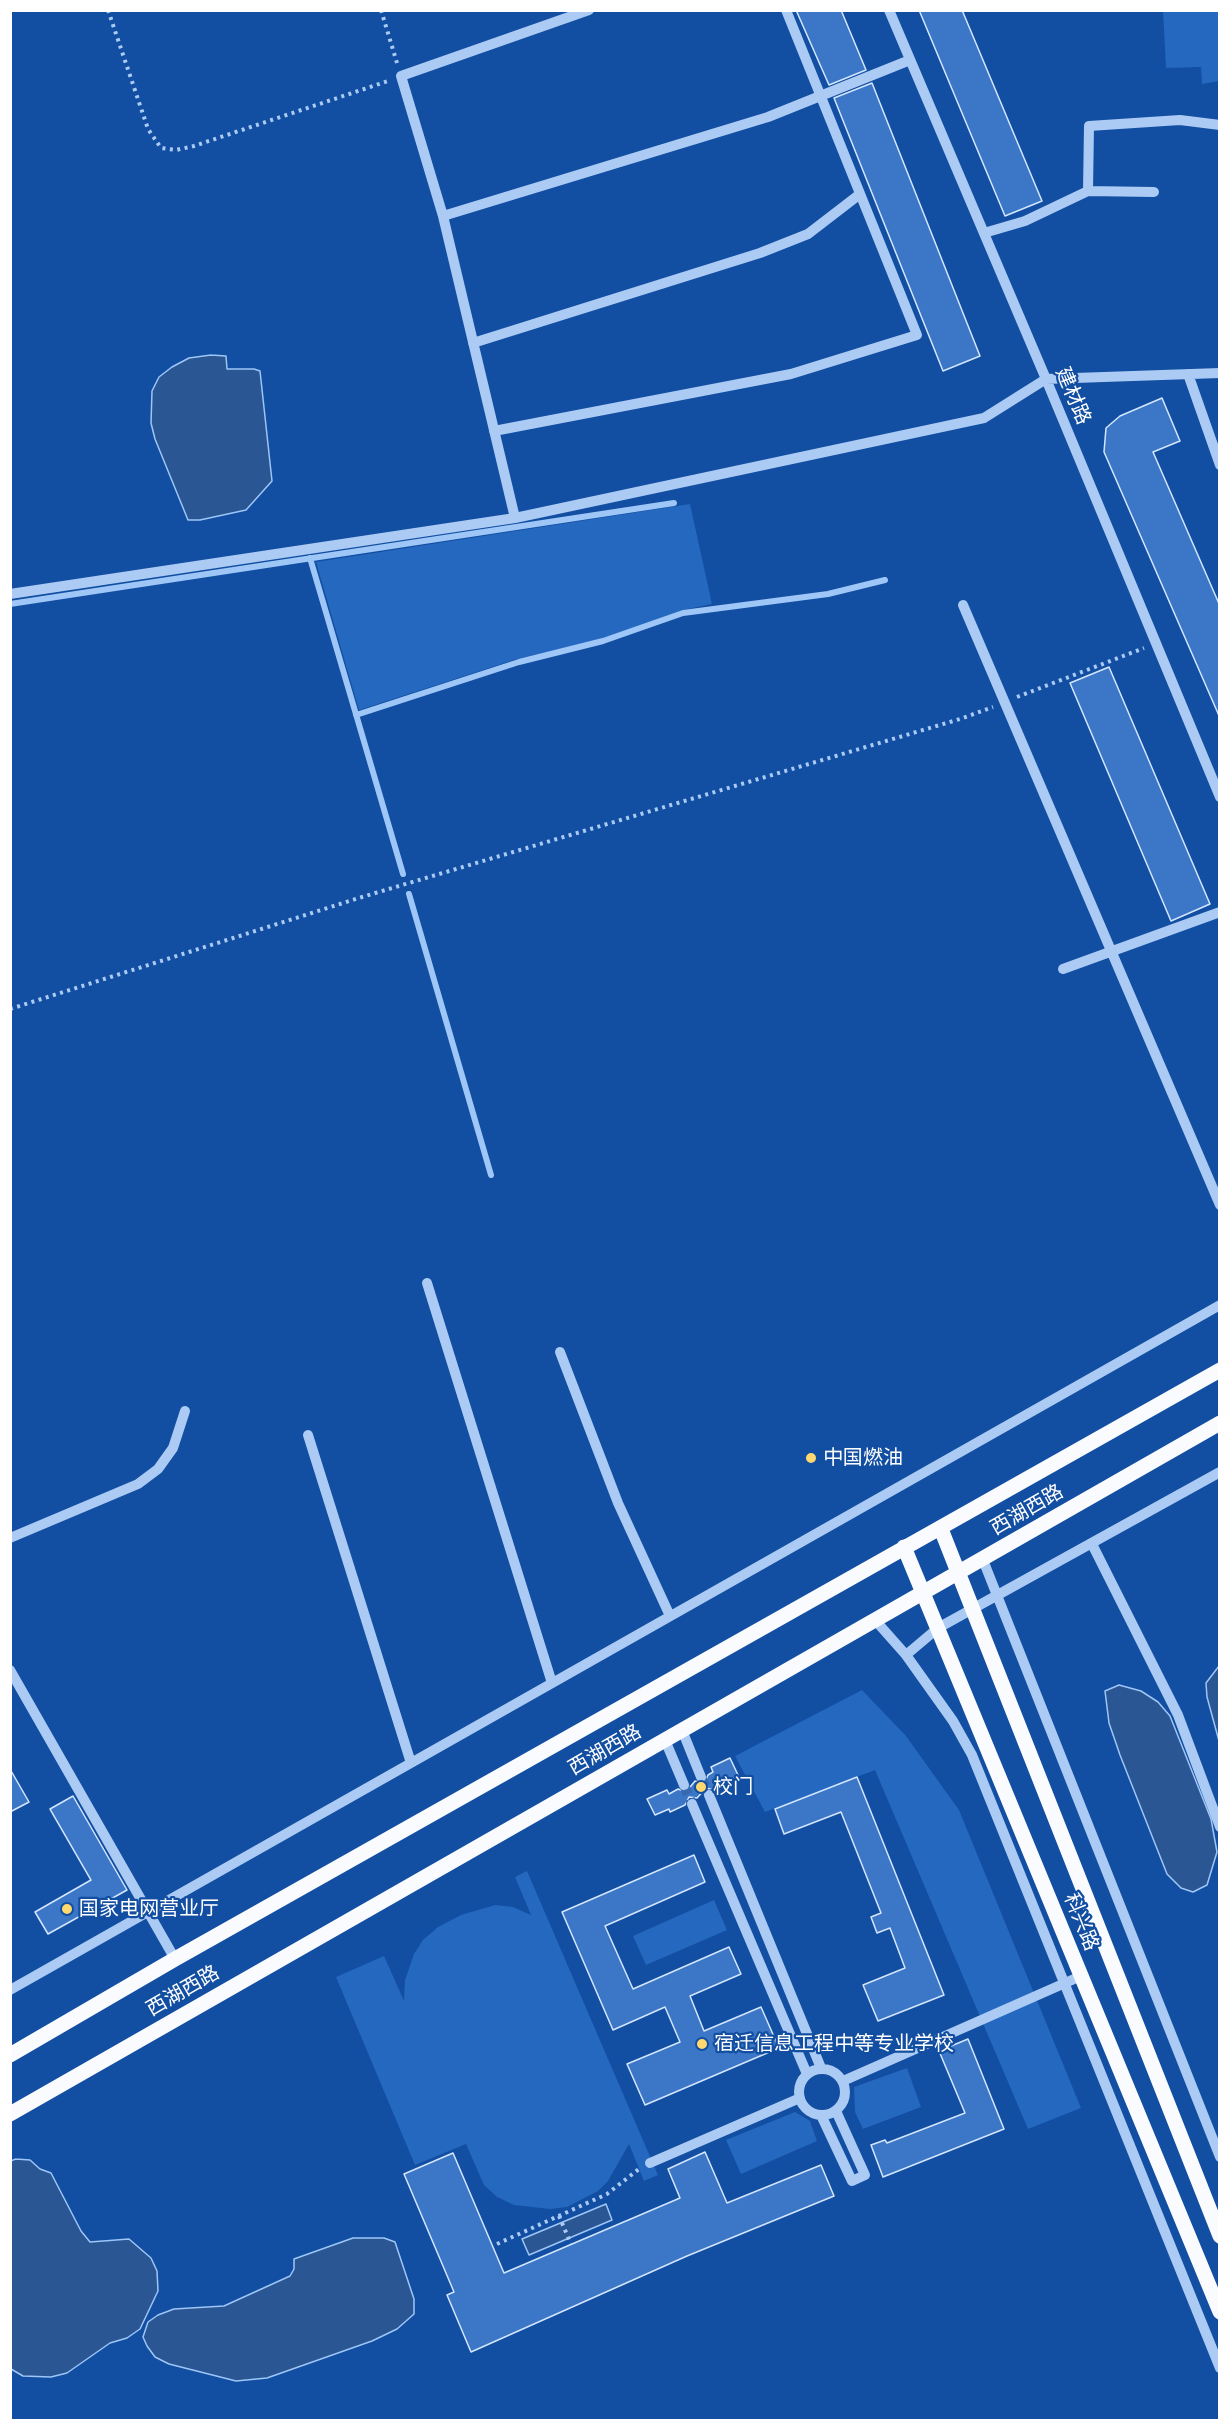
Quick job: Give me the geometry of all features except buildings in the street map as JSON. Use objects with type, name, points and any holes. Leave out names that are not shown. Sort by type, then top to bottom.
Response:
[{"type":"main road","name":"西湖西路","points":[[10,2055],[175,1959],[1220,1370]]},
{"type":"main road","name":"西湖西路","points":[[10,2114],[1220,1423]]},
{"type":"main road","name":"科兴路","points":[[940,1529],[975,1610],[1220,2236]]},
{"type":"main road","name":"科兴路","points":[[904,1548],[1220,2312]]},
{"type":"street","points":[[515,518],[443,216],[401,76],[589,10]]},
{"type":"street","points":[[494,431],[791,374],[917,335],[786,10]]},
{"type":"street","name":"建材路","points":[[889,10],[1220,797]]},
{"type":"street","points":[[443,216],[768,117],[910,60]]},
{"type":"street","points":[[1088,191],[1089,126],[1180,120],[1220,124]]},
{"type":"street","points":[[984,234],[1025,220],[1088,191],[1154,192]]},
{"type":"street","points":[[473,343],[760,252],[808,234],[860,194]]},
{"type":"street","points":[[10,594],[515,518],[984,418],[1046,379],[1220,373]]},
{"type":"street","points":[[1188,374],[1220,465]]},
{"type":"street","points":[[963,605],[1220,1205]]},
{"type":"street","points":[[1063,969],[1220,912]]},
{"type":"street","points":[[427,1283],[552,1683]]},
{"type":"street","points":[[10,1990],[1220,1305]]},
{"type":"street","points":[[560,1352],[618,1503],[670,1616]]},
{"type":"street","points":[[10,1538],[145,1479],[158,1469],[173,1448],[185,1411]]},
{"type":"street","points":[[308,1435],[411,1763]]},
{"type":"street","points":[[906,1655],[938,1628],[975,1610],[1220,1472]]},
{"type":"street","points":[[1092,1544],[1178,1715],[1220,1827]]},
{"type":"street","points":[[983,1560],[1220,2157]]},
{"type":"street","points":[[875,1620],[906,1655],[953,1721],[972,1755],[1220,2368]]},
{"type":"street","points":[[10,1670],[175,1959]]},
{"type":"street","points":[[682,1730],[701,1777]]},
{"type":"street","points":[[665,1740],[684,1785]]},
{"type":"street","points":[[708,1795],[821,2068]]},
{"type":"street","points":[[692,1804],[807,2074]]},
{"type":"street","points":[[843,2081],[1081,1976]]},
{"type":"street","points":[[821,2068],[836,2072],[843,2081],[845,2099],[836,2111],[821,2115],[807,2109],[800,2098],[799,2087],[807,2074],[821,2068]]},
{"type":"street","points":[[650,2163],[800,2098]]},
{"type":"street","points":[[821,2115],[852,2181],[866,2175],[836,2111]]},
{"type":"path","points":[[108,10],[148,129],[161,148],[176,150],[194,147],[401,76],[381,10]]},
{"type":"path","points":[[10,1009],[362,897],[960,719],[1156,643]]},
{"type":"path","points":[[497,2244],[607,2194],[650,2163]]},
{"type":"path","points":[[559,2216],[571,2244]]},
{"type":"shaded area","points":[[1163,11],[1219,11],[1219,81],[1202,84],[1201,67],[1166,68]]},
{"type":"shaded area","points":[[211,355],[226,356],[227,369],[260,371],[272,481],[246,510],[200,520],[188,520],[155,439],[151,423],[152,391],[159,377],[172,367],[189,358]]},
{"type":"shaded area","points":[[690,504],[712,604],[683,610],[605,638],[517,659],[359,710],[316,562]]},
{"type":"shaded area","points":[[1219,1666],[1219,1741],[1207,1697],[1206,1683]]},
{"type":"shaded area","points":[[1119,1685],[1141,1691],[1158,1702],[1170,1716],[1211,1819],[1217,1852],[1207,1885],[1193,1892],[1181,1888],[1167,1874],[1120,1755],[1109,1723],[1105,1691]]},
{"type":"shaded area","points":[[862,1690],[906,1736],[959,1810],[1081,2108],[1028,2129],[875,1770],[765,1812],[735,1756]]},
{"type":"shaded area","points":[[527,1871],[658,2175],[644,2181],[629,2144],[608,2181],[598,2191],[567,2207],[550,2209],[514,2205],[497,2197],[484,2185],[466,2144],[415,2165],[336,1977],[384,1956],[404,2001],[405,1980],[414,1954],[423,1940],[438,1927],[461,1915],[495,1905],[513,1907],[531,1915],[515,1877]]},
{"type":"shaded area","points":[[714,1900],[727,1930],[646,1965],[633,1936]]},
{"type":"shaded area","points":[[907,2068],[921,2107],[863,2129],[855,2112],[854,2087]]},
{"type":"shaded area","points":[[795,2112],[810,2121],[817,2141],[741,2174],[726,2140]]},
{"type":"shaded area","points":[[30,2160],[40,2169],[51,2173],[81,2231],[90,2242],[129,2239],[151,2258],[157,2271],[158,2291],[140,2329],[127,2338],[110,2343],[67,2373],[51,2377],[23,2376],[11,2369],[10,2161]]},
{"type":"shaded area","points":[[606,2204],[612,2220],[529,2255],[522,2239]]},
{"type":"shaded area","points":[[353,2238],[384,2238],[395,2242],[414,2299],[414,2314],[397,2329],[372,2341],[267,2378],[236,2381],[169,2364],[155,2357],[147,2346],[143,2337],[148,2322],[158,2315],[174,2309],[224,2306],[290,2276],[294,2269],[294,2259]]},
{"type":"waterway","points":[[10,604],[674,503]]},
{"type":"waterway","points":[[310,558],[403,874]]},
{"type":"waterway","points":[[356,715],[519,662],[603,641],[683,613],[828,594],[885,580]]},
{"type":"waterway","points":[[409,894],[491,1175]]},
{"type":"tunnel","points":[[701,1777],[709,1795]]},
{"type":"tunnel","points":[[684,1785],[692,1804]]},
{"type":"place","name":"中国燃油","points":[[811,1458]]},
{"type":"place","name":"校门","points":[[701,1787]]},
{"type":"place","name":"国家电网营业厅","points":[[67,1909]]},
{"type":"place","name":"宿迁信息工程中等专业学校","points":[[702,2044]]}]
